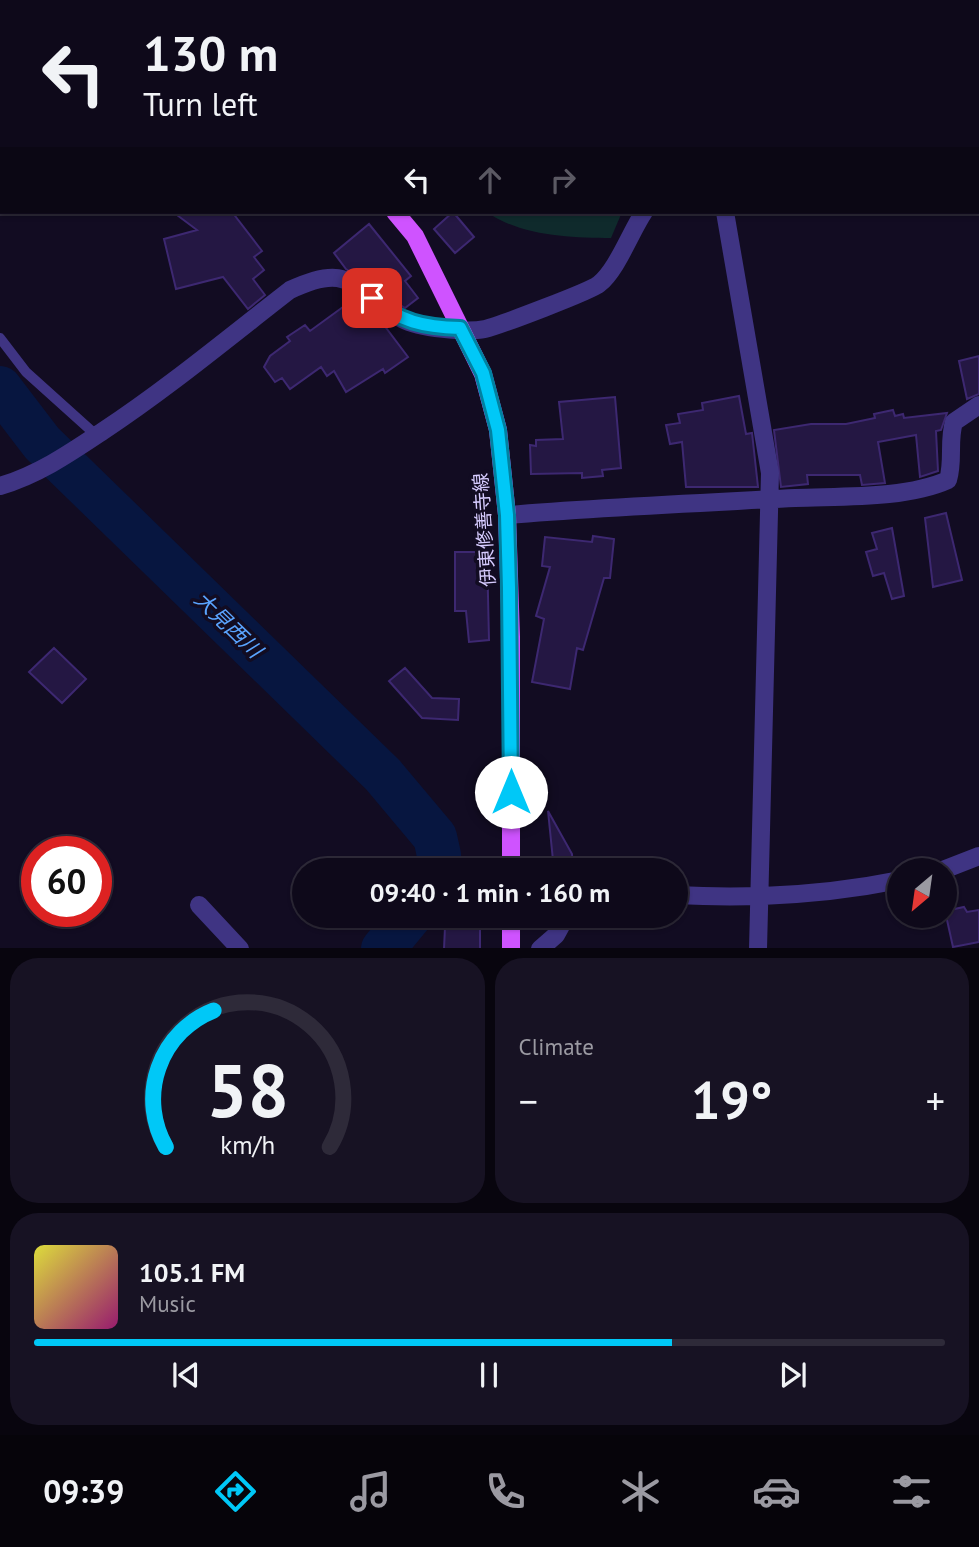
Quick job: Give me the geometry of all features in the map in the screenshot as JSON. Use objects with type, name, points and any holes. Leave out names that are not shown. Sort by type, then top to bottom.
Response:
[{"type":"main road","name":"伊東修善寺線","points":[[397,214],[415,236],[483,373],[498,430],[507,515],[511,637],[511,858]]},
{"type":"main road","points":[[511,928],[511,948]]},
{"type":"street","points":[[0,486],[27,478],[93,438],[145,402],[290,290],[317,278],[337,276],[360,288],[403,320],[425,327],[485,329],[599,284],[643,214]]},
{"type":"street","points":[[725,214],[754,364],[770,473],[758,948]]},
{"type":"street","points":[[507,515],[629,505],[882,494],[937,485],[948,480],[952,467],[950,444],[954,422],[979,405]]},
{"type":"street","points":[[957,865],[979,856]]},
{"type":"street","points":[[688,895],[758,897],[887,883]]},
{"type":"street","points":[[200,905],[240,948]]},
{"type":"street","points":[[540,948],[556,935],[560,928]]},
{"type":"lane","points":[[0,338],[26,372],[93,438]]},
{"type":"green space","points":[[490,214],[621,214],[611,238],[546,234],[500,220]]},
{"type":"building","points":[[176,214],[234,214],[262,251],[254,257],[264,270],[253,279],[265,295],[248,309],[223,277],[176,289],[164,239],[197,230]]},
{"type":"building","points":[[451,214],[455,214],[474,237],[455,253],[434,229]]},
{"type":"building","points":[[369,224],[411,276],[405,281],[418,298],[405,308],[346,269],[334,253]]},
{"type":"building","points":[[354,299],[386,323],[384,325],[408,357],[385,373],[383,369],[346,392],[334,371],[327,376],[321,367],[290,389],[282,378],[275,382],[264,367],[270,356],[290,341],[287,337],[305,325],[310,331]]},
{"type":"building","points":[[979,356],[979,394],[967,399],[959,361]]},
{"type":"building","points":[[739,396],[746,434],[752,433],[758,487],[686,487],[682,442],[670,444],[666,425],[680,423],[678,414],[703,410],[702,403]]},
{"type":"building","points":[[615,397],[621,468],[602,470],[603,476],[582,478],[582,473],[531,474],[530,445],[536,446],[536,440],[563,439],[559,402]]},
{"type":"building","points":[[893,410],[895,416],[903,414],[904,418],[947,413],[941,430],[936,431],[938,471],[920,477],[916,435],[878,442],[885,483],[862,485],[860,475],[807,475],[808,484],[781,487],[774,430],[811,424],[846,424],[875,418],[874,414]]},
{"type":"building","points":[[946,513],[962,580],[933,587],[925,518]]},
{"type":"building","points":[[892,528],[904,596],[892,599],[884,573],[873,576],[866,552],[877,549],[872,533]]},
{"type":"building","points":[[593,536],[614,539],[610,578],[604,578],[583,650],[577,648],[570,689],[532,682],[544,619],[536,616],[550,567],[542,566],[545,537],[592,542]]},
{"type":"building","points":[[455,552],[487,552],[489,640],[469,642],[466,611],[455,611]]},
{"type":"building","points":[[54,648],[86,679],[62,703],[29,672]]},
{"type":"building","points":[[405,668],[432,698],[459,699],[458,720],[422,718],[389,681]]},
{"type":"building","points":[[548,811],[572,854],[572,858],[553,858]]},
{"type":"building","points":[[964,907],[967,912],[979,910],[979,942],[953,947],[949,928],[957,928],[957,908]]},
{"type":"building","points":[[445,928],[480,928],[480,948],[444,948]]},
{"type":"waterway","name":"大見西川","points":[[0,388],[42,443],[383,775],[435,837],[438,858]]},
{"type":"waterway","name":"大見西川","points":[[384,948],[400,928]]},
{"type":"route","points":[[372,298],[403,320],[425,327],[460,328],[483,373],[498,430],[507,515],[511,637],[511,792]]}]
